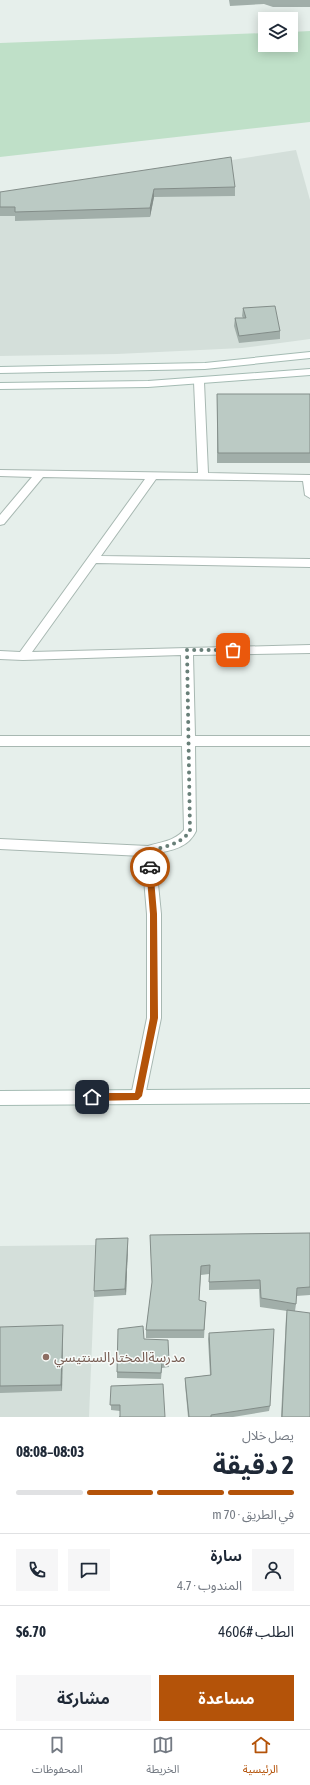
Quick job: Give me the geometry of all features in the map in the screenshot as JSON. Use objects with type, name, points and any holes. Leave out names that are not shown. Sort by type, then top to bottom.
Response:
[{"type":"street","points":[[0,370],[205,366],[310,355]]},
{"type":"street","points":[[0,386],[199,382],[310,372]]},
{"type":"street","points":[[199,382],[203,475]]},
{"type":"street","points":[[0,473],[203,475],[309,478],[310,495]]},
{"type":"street","points":[[0,522],[40,474]]},
{"type":"street","points":[[23,656],[91,559],[153,475]]},
{"type":"street","points":[[91,559],[310,563]]},
{"type":"street","points":[[0,655],[23,656],[187,650],[310,649]]},
{"type":"street","points":[[0,844],[148,851],[175,844],[184,839],[190,831],[187,650]]},
{"type":"street","points":[[0,741],[310,741]]},
{"type":"street","points":[[138,1096],[154,1018],[154,914],[148,851]]},
{"type":"street","points":[[0,1098],[310,1096]]},
{"type":"shaded area","points":[[296,150],[310,200],[310,339],[242,348],[117,354],[0,356],[0,196]]},
{"type":"shaded area","name":"مدرسةالمختارالسنتيسي","points":[[96,1245],[89,1417],[0,1417],[0,1246]]},
{"type":"green space","points":[[310,31],[310,122],[0,157],[0,43],[258,33],[258,52],[298,52],[298,32]]},
{"type":"building","points":[[231,157],[235,187],[154,189],[150,208],[15,212],[15,207],[0,207],[0,192]]},
{"type":"building","points":[[275,306],[280,331],[239,336],[235,318],[246,318],[243,308]]},
{"type":"building","points":[[217,394],[310,394],[310,453],[218,453]]},
{"type":"building","points":[[310,1233],[310,1287],[297,1288],[296,1304],[261,1298],[260,1280],[209,1282],[210,1265],[201,1266],[199,1300],[206,1302],[204,1330],[146,1330],[152,1282],[150,1235]]},
{"type":"building","points":[[128,1238],[125,1289],[94,1291],[96,1239]]},
{"type":"building","points":[[287,1310],[310,1313],[310,1417],[282,1417]]},
{"type":"building","points":[[63,1325],[61,1385],[0,1386],[0,1327]]},
{"type":"building","points":[[143,1326],[144,1339],[168,1340],[169,1361],[162,1362],[161,1373],[117,1372],[118,1329]]},
{"type":"building","points":[[274,1329],[270,1406],[211,1415],[211,1417],[189,1417],[185,1378],[211,1375],[209,1333]]},
{"type":"building","points":[[163,1384],[165,1417],[120,1417],[120,1405],[110,1405],[111,1386]]},
{"type":"way so far","points":[[150,867],[148,851],[175,844],[184,839],[190,831],[187,650],[233,650]]},
{"type":"place","name":"مدرسةالمختارالسنتيسي","points":[[46,1357]]},
{"type":"route","points":[[92,1097],[138,1096],[154,1018],[154,914],[150,867]]}]
